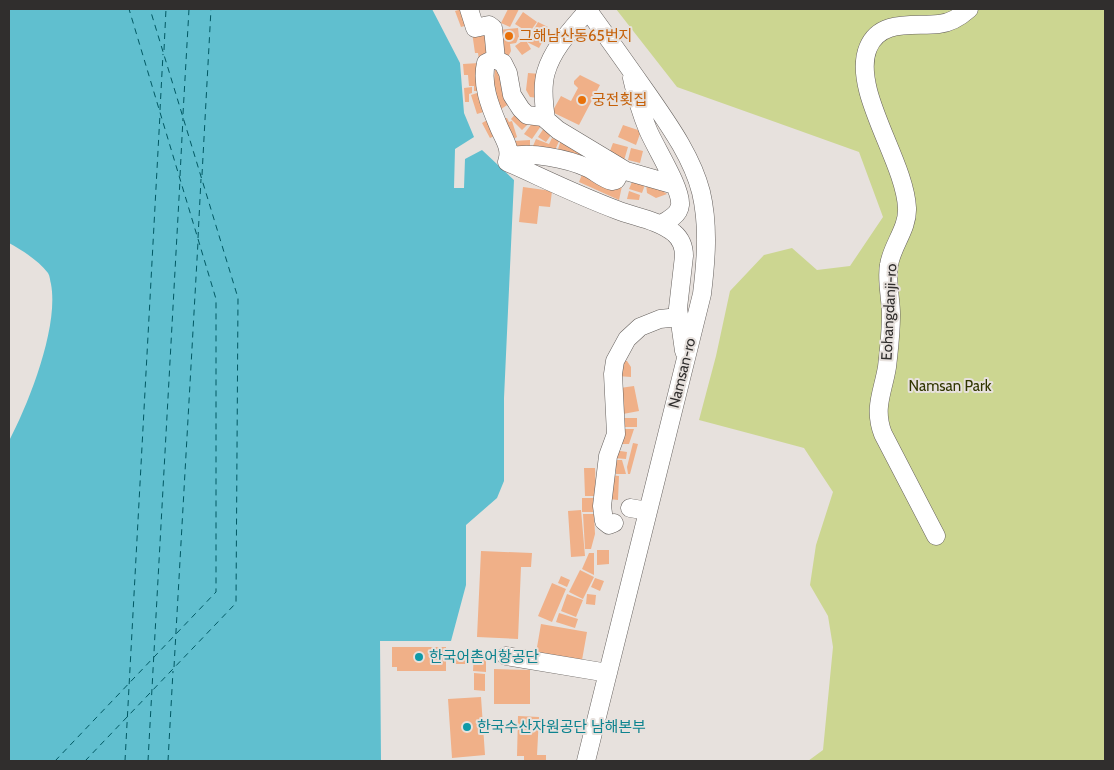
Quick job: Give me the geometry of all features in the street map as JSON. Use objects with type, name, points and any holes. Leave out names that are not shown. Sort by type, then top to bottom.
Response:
[{"type":"street","points":[[469,9],[475,28],[488,25],[493,28],[496,60]]},
{"type":"street","points":[[546,119],[544,105],[546,72],[562,39],[588,9]]},
{"type":"street","name":"Namsan-ro","points":[[586,761],[702,294],[706,235],[704,205],[696,178],[684,151],[663,116],[588,9]]},
{"type":"street","name":"Eohangdanji-ro","points":[[936,536],[883,434],[879,422],[879,400],[886,369],[890,332],[889,265],[902,232],[907,208],[902,180],[872,104],[866,80],[866,59],[871,42],[888,29],[904,24],[946,23],[959,17],[969,9]]},
{"type":"street","points":[[508,160],[507,146],[486,93],[486,63],[490,60],[496,60],[505,66],[512,95],[520,108],[530,116],[538,115],[546,119],[558,130],[602,155],[622,169],[675,185]]},
{"type":"street","points":[[630,69],[642,114],[675,185],[680,201],[678,210],[671,218],[661,224]]},
{"type":"street","points":[[508,160],[531,155],[556,158],[588,168],[612,182],[616,180],[622,169]]},
{"type":"street","points":[[508,160],[616,209],[661,224],[678,236],[684,248],[678,302],[686,358]]},
{"type":"street","points":[[614,523],[609,524],[604,521],[602,506],[608,456],[616,434],[613,374],[615,361],[627,339],[640,327],[660,319],[679,317]]},
{"type":"street","points":[[630,508],[648,510]]},
{"type":"street","points":[[506,656],[608,673]]},
{"type":"green space","name":"Namsan Park","points":[[616,9],[1105,9],[1105,761],[808,761],[823,750],[833,647],[828,616],[810,585],[816,545],[833,492],[804,448],[699,420],[716,356],[730,291],[764,255],[792,248],[817,270],[850,266],[883,217],[859,152],[677,87]]},
{"type":"water","points":[[9,9],[432,9],[460,63],[464,113],[474,137],[455,149],[454,188],[464,188],[465,159],[482,150],[514,180],[504,398],[504,481],[497,498],[466,525],[466,585],[451,641],[380,641],[381,761],[9,761],[9,441],[41,364],[51,321],[52,302],[48,273],[30,256],[9,243]]},
{"type":"building","points":[[462,9],[471,24],[461,27],[455,11]]},
{"type":"building","points":[[508,9],[519,9],[510,27],[501,23]]},
{"type":"building","points":[[523,12],[537,22],[529,33],[515,24]]},
{"type":"building","points":[[538,22],[550,28],[539,48],[527,42]]},
{"type":"building","points":[[518,28],[519,37],[516,43],[510,44],[511,51],[509,55],[502,56],[499,30]]},
{"type":"building","points":[[490,29],[493,50],[479,59],[478,53],[475,53],[472,32]]},
{"type":"building","points":[[525,39],[531,49],[522,55],[515,46]]},
{"type":"building","points":[[479,63],[480,91],[474,91],[474,86],[469,86],[468,75],[464,75],[463,64]]},
{"type":"building","points":[[502,67],[512,102],[501,109],[496,99],[494,82],[495,68]]},
{"type":"building","points":[[528,73],[540,74],[538,98],[530,97],[526,90]]},
{"type":"building","points":[[580,75],[600,85],[579,125],[552,112],[561,96],[571,101],[578,88],[574,81]]},
{"type":"building","points":[[472,87],[472,93],[469,94],[469,102],[465,102],[464,88]]},
{"type":"building","points":[[483,91],[490,110],[477,114],[471,95]]},
{"type":"building","points":[[520,109],[531,121],[522,130],[511,119]]},
{"type":"building","points":[[491,118],[499,134],[490,138],[482,123]]},
{"type":"building","points":[[507,118],[509,122],[512,121],[517,137],[508,142],[500,119]]},
{"type":"building","points":[[536,118],[543,123],[532,139],[524,134]]},
{"type":"building","points":[[546,125],[554,131],[546,142],[538,137]]},
{"type":"building","points":[[623,125],[641,131],[636,145],[618,137]]},
{"type":"building","points":[[552,138],[559,141],[553,155],[533,146],[536,139],[549,144]]},
{"type":"building","points":[[530,140],[528,150],[509,145],[514,141]]},
{"type":"building","points":[[561,140],[585,150],[581,163],[556,155]]},
{"type":"building","points":[[613,143],[628,147],[622,167],[608,156]]},
{"type":"building","points":[[631,148],[643,151],[640,163],[628,160]]},
{"type":"building","points":[[583,172],[622,186],[619,200],[579,182]]},
{"type":"building","points":[[635,175],[647,179],[642,193],[629,189]]},
{"type":"building","points":[[646,184],[666,187],[664,192],[667,194],[656,198],[647,193]]},
{"type":"building","points":[[523,187],[552,191],[550,207],[539,206],[537,224],[519,222]]},
{"type":"building","points":[[629,191],[640,195],[639,200],[627,199]]},
{"type":"building","points":[[621,360],[627,361],[631,367],[631,377],[617,376]]},
{"type":"building","points":[[634,386],[639,411],[623,414],[620,388]]},
{"type":"building","points":[[620,418],[637,418],[637,427],[620,427]]},
{"type":"building","points":[[620,429],[634,429],[629,444],[621,444]]},
{"type":"building","points":[[633,443],[638,444],[630,474],[628,474],[627,467]]},
{"type":"building","points":[[614,450],[627,452],[626,459],[614,458]]},
{"type":"building","points":[[614,460],[622,460],[626,474],[616,474],[616,471],[613,471]]},
{"type":"building","points":[[584,468],[595,468],[596,496],[585,496]]},
{"type":"building","points":[[610,475],[619,476],[618,500],[609,499]]},
{"type":"building","points":[[582,498],[596,498],[596,512],[582,512]]},
{"type":"building","points":[[581,510],[585,556],[571,557],[568,511]]},
{"type":"building","points":[[583,514],[594,514],[595,534],[591,549],[585,549]]},
{"type":"building","points":[[597,550],[609,550],[609,564],[597,565]]},
{"type":"building","points":[[481,551],[532,553],[531,567],[521,567],[518,639],[477,637]]},
{"type":"building","points":[[589,553],[594,553],[594,575],[582,569]]},
{"type":"building","points":[[580,570],[594,577],[583,599],[569,592]]},
{"type":"building","points":[[561,576],[570,580],[567,587],[558,583]]},
{"type":"building","points":[[595,578],[604,581],[600,591],[591,587]]},
{"type":"building","points":[[552,583],[566,589],[552,622],[538,616]]},
{"type":"building","points":[[567,594],[583,600],[576,617],[561,611]]},
{"type":"building","points":[[587,594],[596,595],[595,605],[586,604]]},
{"type":"building","points":[[559,613],[578,619],[575,628],[556,622]]},
{"type":"building","points":[[541,624],[587,632],[582,660],[536,653]]},
{"type":"building","name":"한국어촌어항공단","points":[[392,647],[446,647],[446,671],[397,671],[397,667],[392,667]]},
{"type":"building","points":[[454,652],[469,652],[469,664],[454,664]]},
{"type":"building","points":[[474,652],[479,652],[479,656],[486,656],[486,672],[473,671]]},
{"type":"building","points":[[494,669],[530,670],[530,704],[494,704]]},
{"type":"building","points":[[474,673],[485,674],[485,691],[474,690]]},
{"type":"building","name":"한국수산자원공단 남해본부","points":[[481,697],[485,755],[452,758],[448,699]]},
{"type":"building","points":[[518,716],[539,717],[537,755],[546,755],[546,761],[524,761],[524,756],[517,756]]},
{"type":"ferry route","points":[[55,761],[216,592],[216,299],[129,9]]},
{"type":"ferry route","points":[[85,761],[236,603],[238,298],[150,9]]},
{"type":"ferry route","points":[[164,50],[166,9]]},
{"type":"ferry route","points":[[183,114],[189,9]]},
{"type":"ferry route","points":[[202,175],[211,9]]},
{"type":"ferry route","points":[[160,110],[163,54]]},
{"type":"ferry route","points":[[125,761],[160,114]]},
{"type":"ferry route","points":[[180,176],[183,118]]},
{"type":"ferry route","points":[[198,238],[201,179]]},
{"type":"ferry route","points":[[148,761],[180,180]]},
{"type":"ferry route","points":[[174,667],[198,242]]},
{"type":"ferry route","points":[[168,761],[173,671]]},
{"type":"place","name":"그해남산동65번지","points":[[509,36]]},
{"type":"place","name":"궁전횟집","points":[[582,100]]},
{"type":"place","name":"한국어촌어항공단","points":[[419,657]]},
{"type":"place","name":"한국수산자원공단 남해본부","points":[[467,727]]}]
